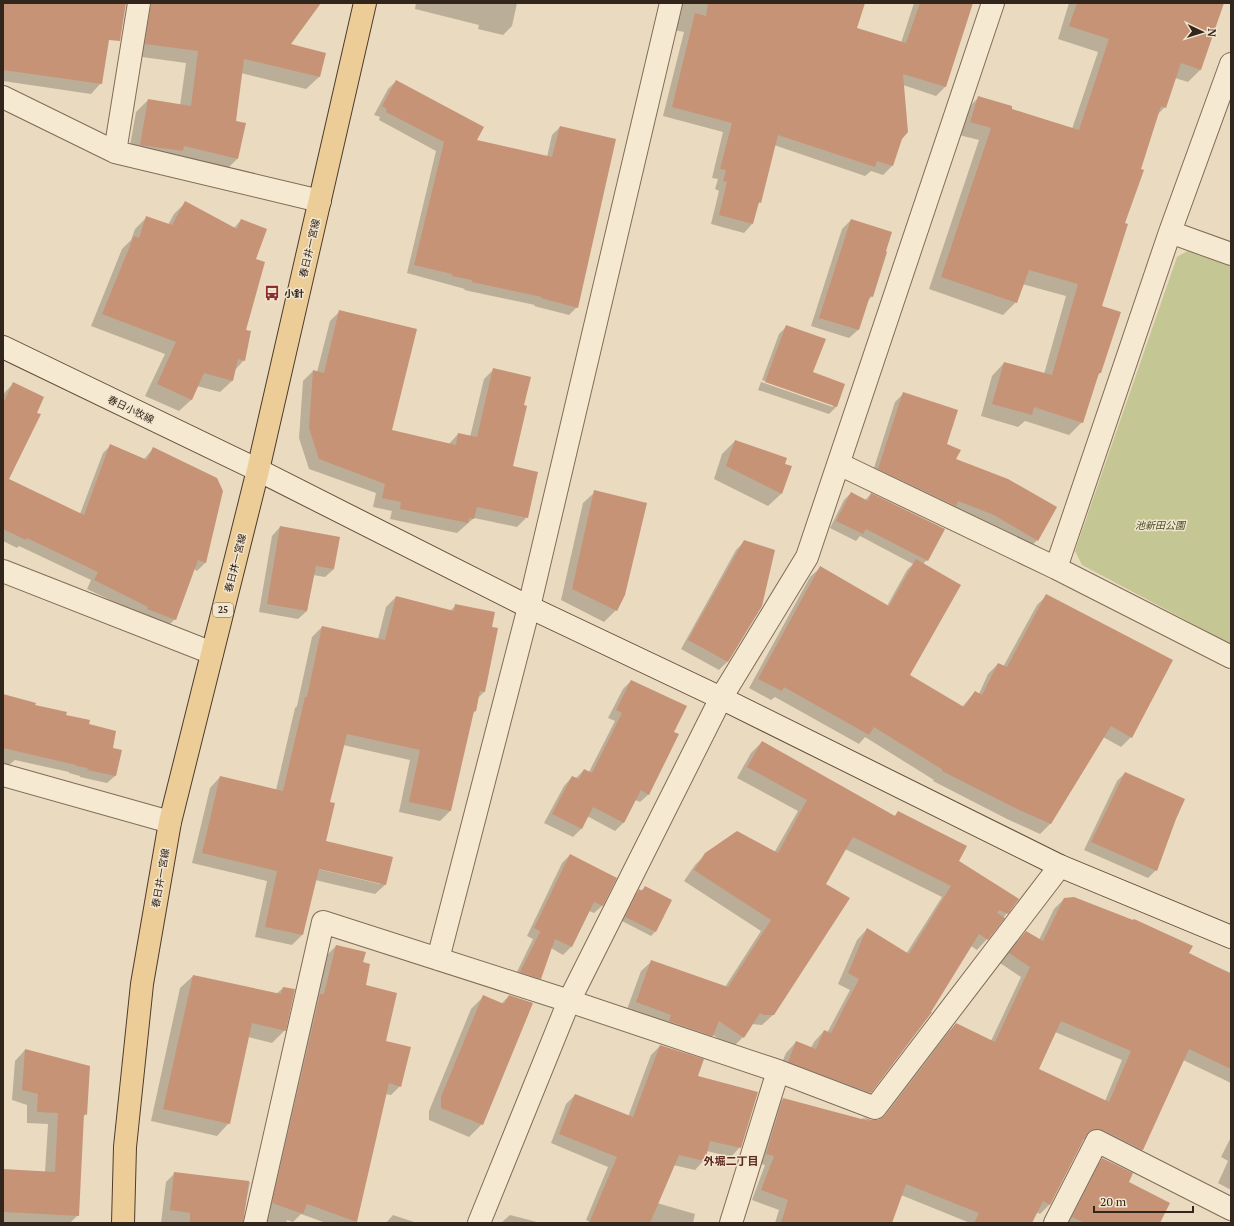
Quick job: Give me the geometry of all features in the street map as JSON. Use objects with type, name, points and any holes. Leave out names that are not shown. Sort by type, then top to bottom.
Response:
[{"type":"main road","name":"春日井一宮線","points":[[122,1223],[125,1147],[142,984],[170,822],[258,470],[365,3]]},
{"type":"street","points":[[115,152],[139,3]]},
{"type":"street","points":[[438,959],[529,607],[670,3]]},
{"type":"street","points":[[479,1223],[569,1001],[721,698],[807,556],[993,3]]},
{"type":"street","points":[[1056,568],[1170,232],[1231,64]]},
{"type":"street","points":[[3,97],[115,152],[320,201]]},
{"type":"street","points":[[1170,232],[1231,254]]},
{"type":"street","name":"春日小牧線","points":[[3,348],[258,470],[529,607],[721,698],[1060,866],[1231,937]]},
{"type":"street","points":[[839,464],[1056,568],[1231,657]]},
{"type":"street","points":[[3,571],[212,652]]},
{"type":"street","points":[[3,775],[170,822]]},
{"type":"street","points":[[255,1223],[323,922],[569,1001],[778,1071],[875,1108],[1060,866]]},
{"type":"street","points":[[731,1223],[778,1071]]},
{"type":"street","points":[[1055,1223],[1097,1141],[1231,1208]]},
{"type":"green space","name":"池新田公園","points":[[1189,250],[1231,264],[1231,644],[1082,565],[1075,551],[1177,257]]},
{"type":"building","points":[[3,3],[126,3],[120,41],[109,40],[102,84],[3,70]]},
{"type":"building","points":[[151,3],[321,3],[291,44],[326,53],[320,77],[244,59],[236,121],[246,123],[238,159],[184,146],[183,151],[140,145],[148,99],[191,106],[198,51],[145,44]]},
{"type":"building","points":[[708,3],[865,3],[857,28],[906,43],[920,3],[973,3],[946,87],[903,74],[908,132],[902,139],[893,166],[877,161],[875,167],[778,135],[761,203],[759,202],[753,224],[719,215],[727,182],[723,181],[726,170],[720,169],[732,123],[672,107],[695,13],[706,16]]},
{"type":"building","points":[[1077,3],[1224,3],[1201,70],[1181,63],[1166,108],[1161,106],[1141,169],[1144,170],[1125,223],[1128,224],[1102,306],[1121,312],[1083,423],[1034,407],[1032,415],[992,404],[1004,362],[1052,375],[1078,284],[1029,270],[1017,303],[941,277],[991,128],[970,122],[978,96],[1012,106],[1012,109],[1079,130],[1109,39],[1069,26]]},
{"type":"building","points":[[396,80],[484,127],[477,140],[552,157],[560,126],[616,139],[578,308],[541,298],[542,297],[472,282],[472,280],[452,276],[452,274],[414,265],[444,142],[386,112],[387,109],[382,106]]},
{"type":"building","points":[[185,201],[237,229],[241,219],[267,229],[256,259],[265,262],[246,330],[251,331],[245,361],[238,359],[233,381],[204,373],[192,400],[157,384],[176,342],[102,314],[134,236],[139,238],[146,216],[172,225]]},
{"type":"building","points":[[851,219],[892,232],[873,297],[870,296],[859,330],[819,318]]},
{"type":"building","points":[[339,310],[417,329],[392,430],[456,445],[458,433],[477,437],[493,368],[531,377],[524,405],[527,406],[513,466],[538,472],[528,518],[477,507],[474,519],[469,518],[468,523],[400,509],[401,502],[382,498],[385,484],[319,459],[309,428],[313,370],[324,373]]},
{"type":"building","points":[[786,325],[826,339],[813,372],[845,384],[837,407],[765,382]]},
{"type":"building","points":[[13,382],[44,397],[37,413],[41,414],[9,479],[84,515],[110,444],[147,460],[153,447],[217,478],[223,491],[206,563],[198,560],[176,620],[147,609],[148,607],[94,580],[98,572],[27,538],[26,540],[3,529],[3,404]]},
{"type":"building","points":[[903,392],[958,410],[947,444],[961,450],[956,459],[1008,479],[1057,507],[1038,541],[994,515],[958,501],[956,506],[878,469]]},
{"type":"building","points":[[735,440],[787,458],[785,464],[792,466],[782,494],[726,466]]},
{"type":"building","points":[[594,490],[647,503],[625,595],[617,611],[572,589]]},
{"type":"building","points":[[851,492],[868,501],[871,493],[945,529],[928,561],[866,529],[863,534],[836,521]]},
{"type":"building","points":[[280,526],[340,537],[334,569],[316,566],[307,611],[267,604]]},
{"type":"building","points":[[744,540],[775,550],[762,606],[728,662],[688,640]]},
{"type":"building","points":[[916,559],[961,585],[910,675],[964,707],[975,691],[982,695],[998,663],[1007,667],[1046,594],[1173,660],[1132,738],[1111,726],[1051,824],[1017,809],[942,771],[943,770],[874,727],[869,735],[784,687],[782,691],[758,679],[820,566],[889,606]]},
{"type":"building","points":[[396,596],[454,611],[455,604],[495,612],[492,627],[498,628],[485,692],[480,691],[476,711],[474,711],[451,811],[409,802],[420,750],[347,734],[330,802],[335,803],[326,841],[393,857],[386,885],[319,869],[303,935],[265,927],[277,871],[202,853],[220,776],[283,791],[305,697],[307,697],[322,626],[385,640]]},
{"type":"building","points":[[631,680],[687,706],[674,732],[679,734],[649,795],[641,790],[624,823],[593,807],[582,829],[552,814],[572,776],[579,779],[584,769],[592,773],[622,713],[616,710]]},
{"type":"building","points":[[3,694],[36,703],[35,705],[67,712],[66,715],[90,720],[89,724],[116,731],[113,748],[122,750],[116,776],[3,748]]},
{"type":"building","points":[[762,741],[895,816],[898,811],[967,846],[959,861],[1019,899],[1008,914],[999,910],[997,913],[1005,918],[988,940],[979,934],[932,1012],[871,1093],[788,1062],[796,1041],[816,1049],[824,1030],[831,1033],[859,979],[848,973],[867,928],[909,954],[951,886],[853,837],[826,884],[850,898],[774,1015],[763,1015],[760,1013],[744,1038],[719,1021],[713,1036],[669,1021],[671,1015],[636,1002],[651,960],[728,987],[771,920],[694,870],[705,853],[737,831],[778,853],[807,800],[747,767]]},
{"type":"building","points":[[1125,772],[1185,799],[1157,871],[1091,842]]},
{"type":"building","points":[[570,854],[617,878],[603,906],[594,902],[572,947],[555,939],[541,979],[520,972],[540,932],[543,933],[534,928]]},
{"type":"building","points":[[645,886],[672,900],[656,932],[625,917],[639,889],[642,891]]},
{"type":"building","points":[[1074,897],[1133,920],[1134,919],[1193,946],[1189,953],[1231,974],[1231,1069],[1189,1049],[1143,1150],[1103,1130],[1096,1129],[1090,1131],[1086,1135],[1050,1205],[1043,1201],[1032,1223],[974,1223],[979,1213],[906,1184],[892,1223],[781,1223],[788,1200],[761,1190],[774,1156],[766,1154],[783,1098],[869,1121],[863,1117],[871,1120],[878,1120],[885,1116],[956,1023],[995,1042],[1030,967],[1009,953],[1026,931],[1043,941],[1064,898]],"holes":[[[1061,1021],[1131,1051],[1109,1102],[1039,1069]]]},
{"type":"building","points":[[336,945],[366,952],[363,962],[370,964],[366,985],[397,993],[386,1041],[411,1047],[401,1087],[389,1083],[357,1222],[307,1204],[303,1214],[272,1203],[320,994],[324,994]]},
{"type":"building","points":[[193,975],[281,994],[283,987],[295,989],[286,1031],[252,1023],[230,1124],[163,1109]]},
{"type":"building","points":[[483,995],[504,1004],[509,995],[533,1003],[483,1125],[441,1108],[441,1097]]},
{"type":"building","points":[[660,1045],[704,1059],[698,1076],[758,1092],[741,1148],[710,1141],[705,1161],[679,1155],[650,1223],[589,1223],[617,1157],[559,1134],[575,1094],[633,1117]]},
{"type":"building","points":[[25,1049],[90,1066],[87,1115],[84,1114],[79,1216],[3,1212],[3,1169],[55,1172],[58,1113],[37,1112],[38,1094],[22,1090]]},
{"type":"building","points":[[1102,1158],[1133,1173],[1129,1182],[1170,1203],[1160,1223],[1085,1223],[1072,1217]]},
{"type":"building","points":[[174,1172],[249,1181],[243,1223],[190,1223],[190,1213],[170,1210]]},
{"type":"place","name":"小針","points":[[272,293]]},
{"type":"district","name":"外堀二丁目","points":[[731,1161]]}]
